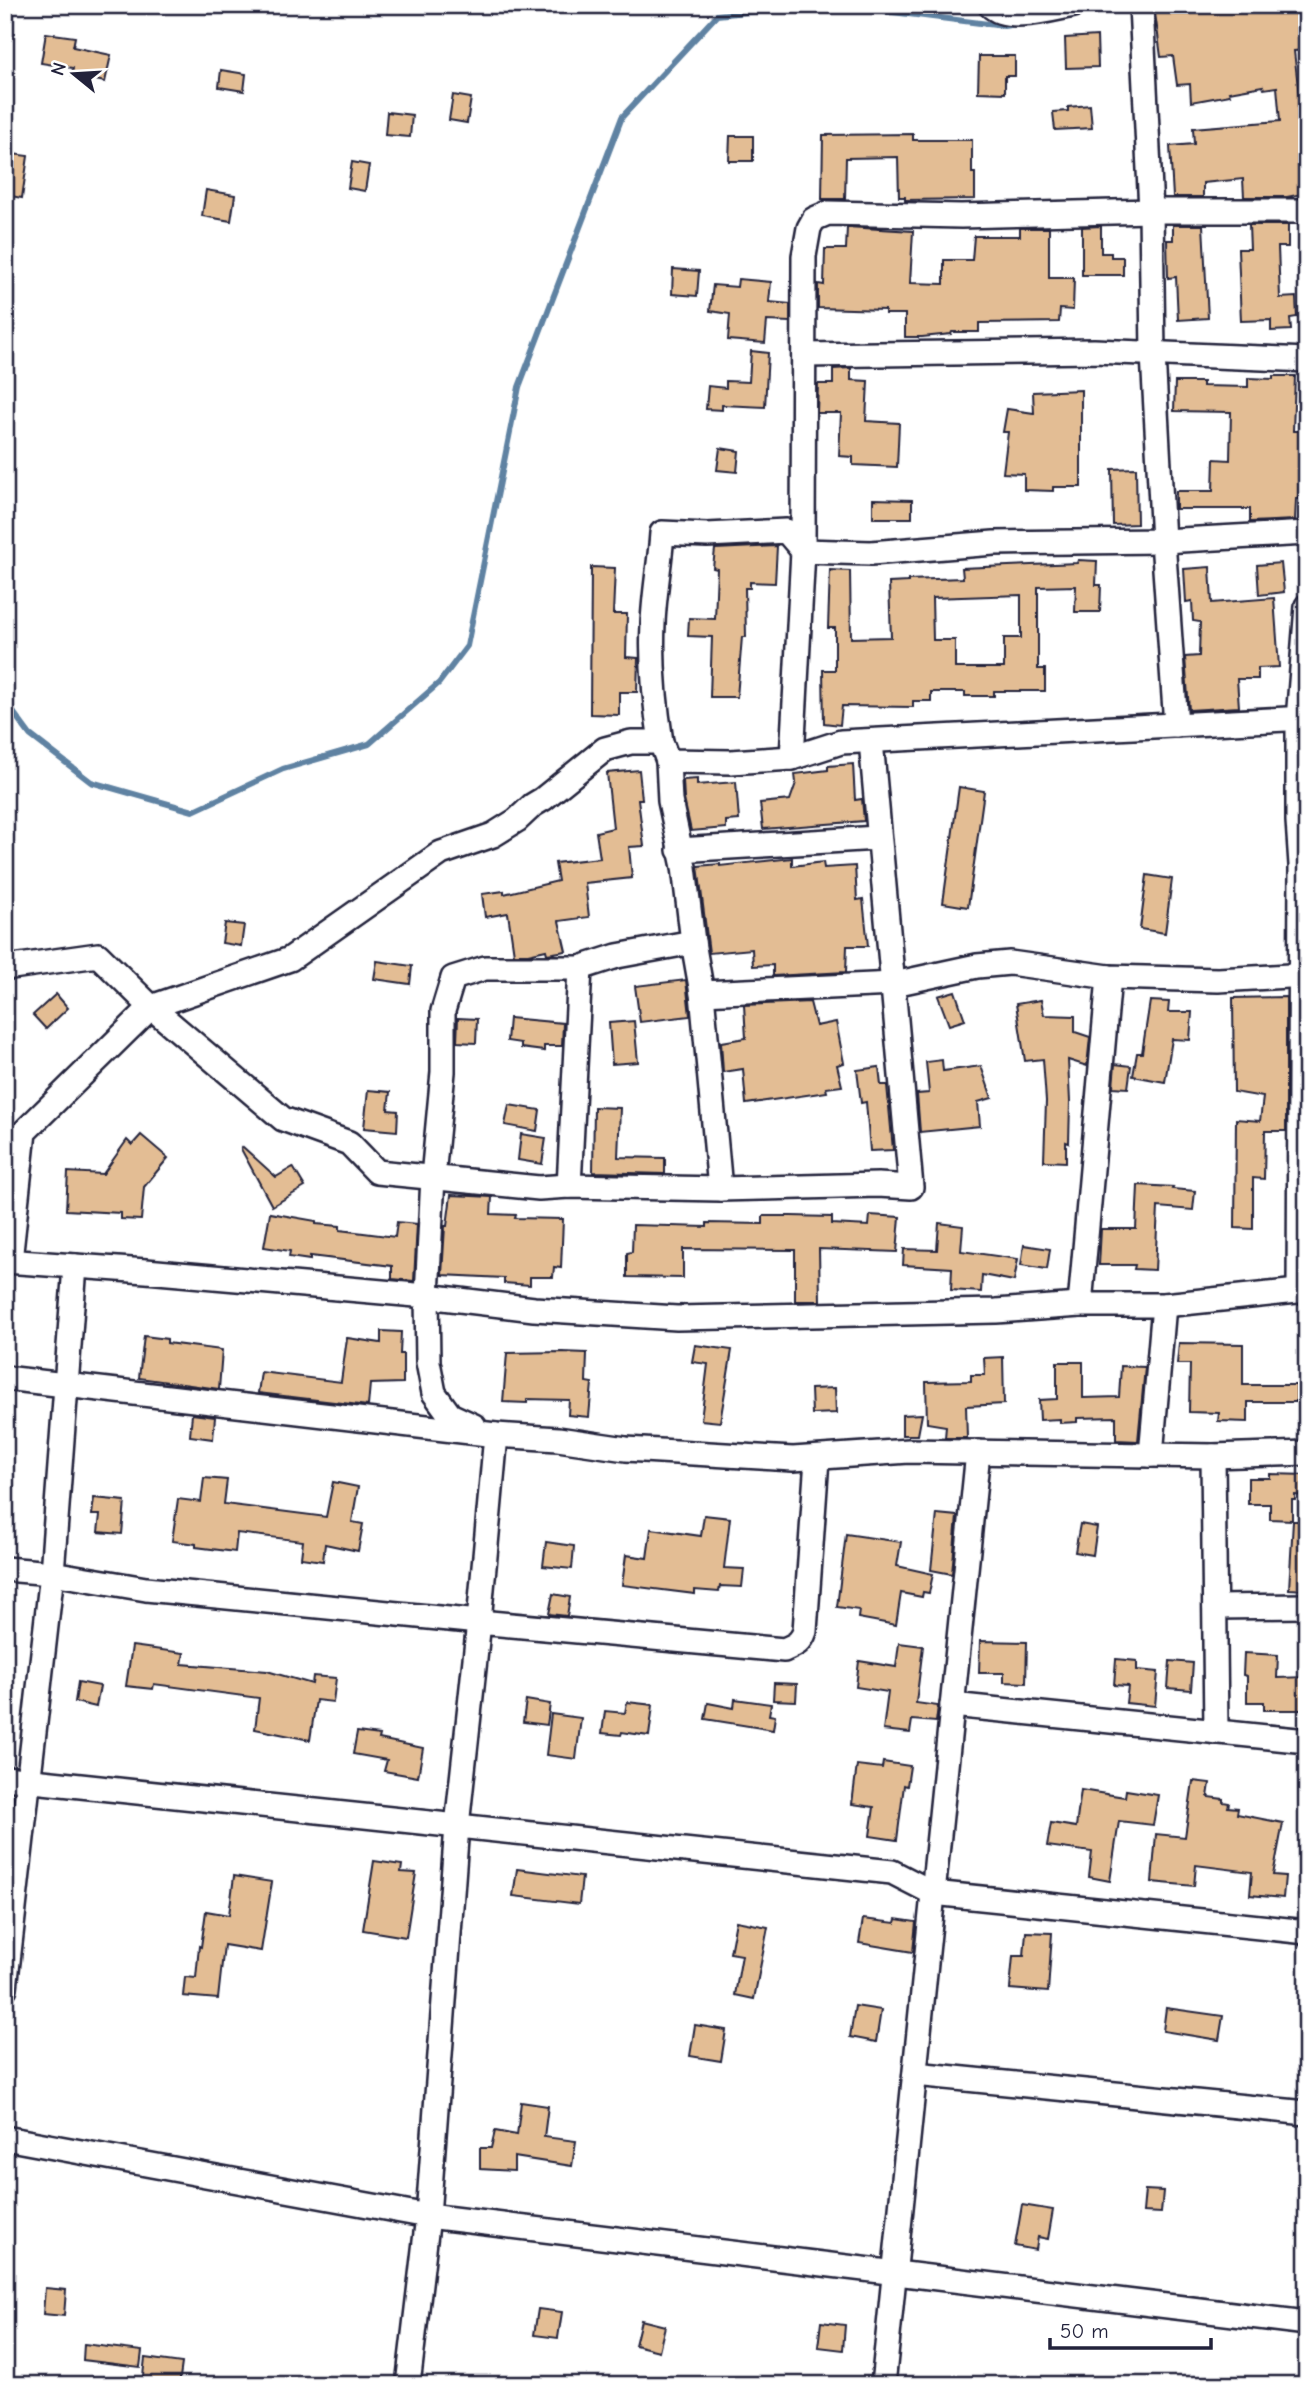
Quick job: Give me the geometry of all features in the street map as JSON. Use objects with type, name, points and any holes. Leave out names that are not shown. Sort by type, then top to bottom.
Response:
[{"type":"street","points":[[990,5],[995,10],[1020,15],[1074,5]]},
{"type":"street","points":[[1141,5],[1151,211],[1153,354],[1176,725]]},
{"type":"street","points":[[792,758],[803,551],[804,256],[809,228],[814,219],[828,213],[961,216],[1151,211],[1307,211]]},
{"type":"street","points":[[804,355],[1094,351],[1307,359]]},
{"type":"street","points":[[720,1189],[702,993],[684,867],[670,801],[654,695],[654,598],[662,533],[707,535],[786,531],[803,551],[871,553],[994,543],[1163,541],[1307,533]]},
{"type":"street","points":[[1302,719],[841,742],[792,758],[731,762],[664,752],[631,742],[606,749],[517,820],[493,835],[441,853],[290,958],[151,1007],[24,1132],[8,1261],[427,1296],[534,1309],[677,1318],[996,1311],[1080,1305],[1164,1306],[1303,1290],[1304,865],[1298,821],[1307,606]]},
{"type":"street","points":[[5,968],[98,955],[151,1007],[283,1119],[349,1143],[376,1172],[540,1188],[911,1187],[871,741]]},
{"type":"street","points":[[679,850],[878,838]]},
{"type":"street","points":[[496,1435],[450,1415],[434,1393],[428,1362],[427,1296],[433,1177],[443,1072],[443,1010],[453,978],[485,968],[580,968],[617,956],[693,942]]},
{"type":"street","points":[[702,993],[894,984],[977,965],[1010,962],[1109,977],[1218,980],[1304,975]]},
{"type":"street","points":[[569,1186],[580,968]]},
{"type":"street","points":[[1080,1305],[1109,977]]},
{"type":"street","points":[[5,1988],[16,1779],[52,1573],[75,1266]]},
{"type":"street","points":[[1151,1455],[1164,1306]]},
{"type":"street","points":[[5,1378],[496,1435],[558,1439],[626,1449],[817,1459],[909,1451],[1213,1456],[1307,1453]]},
{"type":"street","points":[[408,2385],[428,2216],[457,1826],[496,1435]]},
{"type":"street","points":[[883,2385],[978,1452]]},
{"type":"street","points":[[1213,1456],[1216,1732]]},
{"type":"street","points":[[5,1569],[52,1573],[146,1588],[784,1650],[801,1642],[806,1631],[817,1459]]},
{"type":"street","points":[[1215,1606],[1307,1606]]},
{"type":"street","points":[[952,1706],[1307,1741]]},
{"type":"street","points":[[16,1779],[891,1872],[933,1893],[1307,1932]]},
{"type":"street","points":[[915,2074],[1307,2113]]},
{"type":"street","points":[[5,2138],[428,2216],[1307,2323]]},
{"type":"building","points":[[1196,5],[1302,5],[1304,27],[1307,27],[1307,50],[1294,51],[1307,133],[1307,193],[1287,197],[1244,197],[1243,179],[1203,183],[1203,197],[1173,197],[1170,146],[1194,144],[1193,128],[1280,121],[1277,87],[1264,89],[1263,86],[1191,102],[1190,84],[1177,85],[1173,56],[1161,57],[1155,13]]},
{"type":"building","points":[[46,33],[75,37],[73,47],[111,55],[105,82],[72,75],[73,68],[41,63]]},
{"type":"building","points":[[1097,36],[1098,67],[1066,68],[1065,38]]},
{"type":"building","points":[[979,56],[1015,56],[1015,76],[1005,76],[1005,93],[978,92]]},
{"type":"building","points":[[221,70],[246,74],[244,91],[219,87]]},
{"type":"building","points":[[453,95],[471,98],[467,123],[449,120]]},
{"type":"building","points":[[1090,105],[1092,128],[1055,130],[1053,112],[1068,111],[1068,107]]},
{"type":"building","points":[[387,112],[412,115],[410,137],[385,135]]},
{"type":"building","points":[[913,134],[913,140],[972,140],[975,199],[905,200],[905,197],[899,197],[898,157],[846,158],[845,199],[822,199],[823,135]]},
{"type":"building","points":[[730,136],[753,136],[753,161],[729,161]]},
{"type":"building","points":[[5,153],[28,156],[22,198],[5,195]]},
{"type":"building","points":[[352,162],[369,165],[365,191],[348,188]]},
{"type":"building","points":[[206,190],[235,195],[231,221],[202,216]]},
{"type":"building","points":[[1173,225],[1203,225],[1208,318],[1178,320],[1176,277],[1168,278],[1167,240],[1173,240]]},
{"type":"building","points":[[1249,225],[1288,225],[1288,247],[1278,247],[1280,298],[1296,297],[1297,317],[1290,318],[1291,330],[1271,331],[1271,320],[1241,321],[1238,249],[1250,249]]},
{"type":"building","points":[[1101,226],[1101,253],[1111,253],[1111,257],[1123,257],[1123,275],[1082,275],[1082,227]]},
{"type":"building","points":[[847,227],[913,231],[910,283],[944,284],[944,260],[972,260],[974,236],[1020,236],[1020,228],[1049,228],[1049,278],[1074,278],[1073,310],[1060,309],[1059,322],[979,323],[979,332],[905,337],[905,314],[885,314],[885,310],[818,308],[818,284],[824,285],[825,249],[846,249]]},
{"type":"building","points":[[673,269],[699,271],[697,296],[672,294]]},
{"type":"building","points":[[738,279],[771,282],[769,302],[790,304],[790,322],[767,321],[765,343],[728,340],[730,314],[710,311],[713,285],[737,287]]},
{"type":"building","points":[[751,351],[768,353],[765,407],[722,405],[722,410],[706,409],[708,386],[726,388],[726,381],[749,382]]},
{"type":"building","points":[[851,368],[851,380],[868,381],[866,421],[899,423],[897,467],[853,465],[853,457],[839,456],[841,413],[817,413],[818,384],[833,384],[833,369]]},
{"type":"building","points":[[1273,376],[1295,376],[1293,431],[1306,431],[1306,469],[1300,469],[1295,520],[1250,522],[1250,509],[1176,509],[1176,491],[1213,491],[1214,459],[1230,460],[1231,412],[1174,411],[1175,382],[1248,387],[1248,378],[1273,379]]},
{"type":"building","points":[[1081,390],[1081,487],[1053,487],[1053,491],[1024,490],[1024,474],[1003,473],[1008,432],[1003,432],[1007,409],[1034,413],[1033,392]]},
{"type":"building","points":[[720,448],[739,451],[737,472],[717,470]]},
{"type":"building","points":[[1136,468],[1137,524],[1113,525],[1112,469]]},
{"type":"building","points":[[873,499],[912,500],[912,518],[873,518]]},
{"type":"building","points":[[777,546],[775,583],[750,582],[750,588],[745,588],[746,637],[742,637],[737,697],[710,697],[712,637],[688,636],[689,618],[715,619],[715,549]]},
{"type":"building","points":[[1078,560],[1097,561],[1096,585],[1101,585],[1100,612],[1075,612],[1076,586],[1038,587],[1038,669],[1045,669],[1045,691],[994,691],[994,696],[965,696],[965,692],[931,692],[931,701],[913,701],[913,707],[842,706],[840,725],[824,723],[823,670],[835,670],[835,628],[828,628],[830,570],[850,571],[851,638],[891,637],[889,583],[963,578],[962,568],[1077,563]],"holes":[[[1021,595],[1021,638],[1004,638],[1004,668],[955,668],[955,640],[933,640],[932,598]]]},
{"type":"building","points":[[1281,563],[1284,592],[1259,595],[1257,565]]},
{"type":"building","points":[[591,567],[615,568],[613,614],[627,614],[626,657],[638,658],[637,692],[619,692],[619,715],[590,714]]},
{"type":"building","points":[[1210,567],[1212,603],[1274,598],[1279,667],[1258,668],[1258,679],[1237,679],[1239,707],[1189,710],[1185,657],[1199,656],[1200,622],[1193,621],[1192,601],[1186,602],[1184,569]]},
{"type":"building","points":[[853,764],[855,800],[862,799],[864,821],[763,829],[760,803],[790,800],[796,783],[795,774],[828,770],[828,766]]},
{"type":"building","points":[[639,770],[642,799],[638,799],[644,846],[629,847],[632,878],[585,883],[589,917],[559,921],[566,951],[547,954],[546,950],[514,954],[508,913],[485,917],[482,894],[504,891],[504,894],[558,881],[555,863],[600,858],[596,832],[613,828],[607,773]]},
{"type":"building","points":[[697,779],[697,785],[736,782],[739,820],[726,821],[726,828],[691,831],[683,780]]},
{"type":"building","points":[[959,787],[984,791],[968,907],[943,903]]},
{"type":"building","points":[[792,858],[792,866],[823,862],[824,868],[855,866],[857,900],[863,899],[868,946],[847,946],[846,972],[773,976],[773,965],[753,966],[752,949],[709,953],[698,866]]},
{"type":"building","points":[[1147,875],[1172,879],[1165,933],[1140,929]]},
{"type":"building","points":[[225,923],[244,925],[241,946],[222,943]]},
{"type":"building","points":[[377,961],[412,966],[410,984],[374,979]]},
{"type":"building","points":[[686,980],[690,1016],[640,1022],[635,986]]},
{"type":"building","points":[[955,991],[965,1020],[949,1025],[938,996]]},
{"type":"building","points":[[56,994],[68,1008],[46,1029],[33,1015]]},
{"type":"building","points":[[1286,997],[1286,1131],[1265,1131],[1264,1179],[1253,1178],[1253,1229],[1235,1228],[1236,1119],[1260,1121],[1263,1097],[1234,1092],[1233,998]]},
{"type":"building","points":[[1041,1000],[1044,1015],[1075,1016],[1075,1032],[1090,1037],[1087,1066],[1068,1060],[1070,1102],[1066,1162],[1044,1161],[1046,1101],[1043,1059],[1025,1061],[1016,1004]]},
{"type":"building","points":[[1150,1001],[1169,1002],[1168,1012],[1192,1012],[1190,1040],[1172,1039],[1165,1082],[1133,1076],[1137,1053],[1142,1053]]},
{"type":"building","points":[[810,1002],[816,1026],[836,1022],[844,1063],[837,1065],[842,1086],[826,1088],[827,1092],[746,1104],[743,1069],[723,1072],[721,1042],[746,1038],[744,1005]]},
{"type":"building","points":[[458,1018],[477,1019],[476,1043],[457,1042]]},
{"type":"building","points":[[509,1018],[563,1023],[562,1046],[544,1046],[544,1051],[521,1048],[521,1043],[507,1041]]},
{"type":"building","points":[[634,1021],[638,1062],[612,1064],[609,1023]]},
{"type":"building","points":[[942,1060],[943,1071],[981,1066],[992,1098],[978,1102],[980,1126],[920,1132],[917,1094],[929,1093],[926,1062]]},
{"type":"building","points":[[1115,1064],[1131,1066],[1128,1088],[1113,1087]]},
{"type":"building","points":[[879,1067],[881,1085],[887,1085],[893,1150],[870,1151],[866,1102],[861,1103],[857,1070]]},
{"type":"building","points":[[368,1090],[390,1092],[388,1110],[398,1111],[397,1131],[364,1128]]},
{"type":"building","points":[[509,1105],[540,1110],[537,1131],[505,1125]]},
{"type":"building","points":[[594,1107],[620,1108],[618,1157],[665,1158],[665,1174],[593,1172]]},
{"type":"building","points":[[521,1134],[546,1138],[542,1164],[518,1160]]},
{"type":"building","points":[[141,1135],[168,1158],[144,1187],[141,1220],[121,1219],[121,1213],[66,1210],[68,1172],[103,1174],[127,1140],[132,1145]]},
{"type":"building","points":[[243,1147],[276,1177],[293,1167],[305,1187],[272,1206],[241,1149]]},
{"type":"building","points":[[1138,1185],[1195,1191],[1193,1210],[1158,1207],[1155,1270],[1134,1269],[1135,1265],[1099,1265],[1101,1229],[1136,1229]]},
{"type":"building","points":[[451,1195],[492,1197],[491,1214],[516,1215],[515,1218],[563,1219],[561,1268],[554,1267],[553,1277],[530,1277],[530,1285],[504,1283],[504,1278],[442,1275],[445,1226]]},
{"type":"building","points":[[270,1213],[316,1221],[316,1224],[340,1226],[340,1230],[395,1237],[397,1222],[417,1224],[414,1281],[392,1279],[392,1266],[310,1256],[310,1260],[289,1257],[290,1251],[264,1247]]},
{"type":"building","points":[[870,1215],[900,1217],[897,1252],[819,1249],[820,1301],[795,1301],[795,1250],[683,1249],[683,1278],[627,1277],[627,1253],[632,1252],[633,1225],[707,1227],[707,1223],[763,1224],[763,1216],[791,1216],[832,1217],[832,1224],[869,1226]]},
{"type":"building","points":[[939,1223],[963,1226],[961,1251],[1018,1259],[1014,1281],[982,1275],[981,1292],[951,1290],[952,1268],[903,1265],[904,1249],[937,1250]]},
{"type":"building","points":[[1024,1245],[1050,1249],[1047,1269],[1021,1265]]},
{"type":"building","points":[[381,1331],[401,1332],[403,1383],[370,1384],[368,1406],[258,1393],[261,1372],[341,1382],[347,1338],[381,1343]]},
{"type":"building","points":[[144,1336],[167,1339],[167,1343],[222,1350],[219,1389],[139,1378]]},
{"type":"building","points":[[1179,1343],[1243,1344],[1243,1385],[1296,1385],[1296,1402],[1248,1402],[1248,1422],[1218,1421],[1219,1413],[1189,1412],[1190,1364],[1177,1364]]},
{"type":"building","points":[[695,1345],[732,1350],[720,1422],[701,1420],[708,1364],[692,1362]]},
{"type":"building","points":[[507,1353],[587,1353],[586,1382],[592,1383],[589,1417],[568,1415],[569,1400],[527,1399],[527,1403],[503,1402]]},
{"type":"building","points":[[1003,1357],[1004,1404],[966,1406],[967,1438],[945,1438],[946,1426],[927,1423],[926,1382],[971,1381],[971,1375],[985,1375],[984,1358]]},
{"type":"building","points":[[1057,1362],[1083,1362],[1083,1398],[1119,1397],[1121,1366],[1145,1367],[1138,1441],[1116,1440],[1116,1417],[1077,1418],[1077,1422],[1060,1423],[1060,1419],[1040,1420],[1039,1400],[1057,1399]]},
{"type":"building","points":[[835,1388],[836,1413],[812,1414],[811,1389]]},
{"type":"building","points":[[192,1414],[215,1417],[213,1439],[190,1436]]},
{"type":"building","points":[[922,1414],[918,1435],[902,1435],[902,1415]]},
{"type":"building","points":[[1270,1474],[1307,1475],[1307,1496],[1295,1495],[1295,1500],[1292,1500],[1292,1520],[1270,1519],[1270,1504],[1248,1504],[1248,1478],[1270,1478]]},
{"type":"building","points":[[204,1478],[227,1480],[224,1504],[326,1517],[333,1482],[358,1487],[352,1522],[363,1524],[358,1551],[325,1544],[323,1561],[301,1558],[303,1541],[237,1533],[235,1552],[172,1541],[178,1499],[201,1502]]},
{"type":"building","points":[[94,1498],[125,1501],[122,1534],[98,1532],[100,1515],[92,1515]]},
{"type":"building","points":[[937,1514],[957,1516],[952,1574],[931,1570]]},
{"type":"building","points":[[704,1515],[730,1518],[724,1568],[744,1569],[742,1587],[720,1586],[719,1592],[695,1590],[695,1594],[622,1585],[626,1555],[647,1558],[651,1529],[701,1536]]},
{"type":"building","points":[[1293,1521],[1307,1521],[1307,1590],[1289,1589]]},
{"type":"building","points":[[1080,1524],[1097,1527],[1093,1555],[1075,1552]]},
{"type":"building","points":[[846,1534],[901,1542],[897,1566],[933,1574],[929,1593],[923,1592],[922,1597],[901,1593],[896,1625],[858,1618],[859,1610],[837,1607]]},
{"type":"building","points":[[546,1542],[574,1546],[572,1569],[543,1566]]},
{"type":"building","points":[[553,1594],[570,1597],[567,1616],[549,1614]]},
{"type":"building","points":[[980,1641],[1027,1642],[1026,1683],[1004,1682],[1004,1673],[979,1673]]},
{"type":"building","points":[[899,1643],[923,1646],[916,1703],[938,1706],[936,1722],[912,1720],[910,1733],[883,1730],[888,1692],[856,1687],[859,1661],[896,1667]]},
{"type":"building","points":[[132,1646],[184,1653],[182,1664],[267,1671],[312,1684],[313,1676],[336,1678],[333,1702],[316,1700],[310,1740],[255,1729],[259,1698],[154,1684],[153,1689],[126,1686]]},
{"type":"building","points":[[1244,1653],[1278,1655],[1277,1678],[1307,1677],[1307,1710],[1264,1710],[1264,1702],[1247,1702],[1247,1676],[1243,1675]]},
{"type":"building","points":[[1116,1659],[1137,1661],[1137,1670],[1158,1672],[1155,1706],[1126,1703],[1128,1686],[1114,1685]]},
{"type":"building","points":[[1170,1661],[1193,1663],[1191,1690],[1168,1688]]},
{"type":"building","points":[[78,1682],[100,1686],[96,1707],[75,1702]]},
{"type":"building","points":[[774,1683],[797,1684],[796,1701],[773,1700]]},
{"type":"building","points":[[735,1699],[771,1704],[769,1715],[775,1716],[773,1730],[705,1719],[708,1703],[734,1708]]},
{"type":"building","points":[[526,1700],[550,1704],[547,1725],[523,1722]]},
{"type":"building","points":[[627,1702],[653,1705],[649,1736],[622,1732],[621,1735],[602,1733],[605,1711],[625,1713]]},
{"type":"building","points":[[551,1714],[581,1718],[576,1759],[546,1755]]},
{"type":"building","points":[[357,1732],[380,1735],[379,1739],[423,1748],[418,1777],[384,1771],[387,1760],[353,1754]]},
{"type":"building","points":[[883,1762],[910,1766],[907,1786],[904,1785],[897,1840],[870,1836],[874,1807],[852,1804],[857,1765],[882,1768]]},
{"type":"building","points":[[1193,1781],[1210,1783],[1208,1797],[1223,1799],[1223,1802],[1229,1803],[1228,1807],[1238,1808],[1237,1814],[1283,1823],[1273,1875],[1285,1876],[1283,1898],[1250,1895],[1252,1872],[1196,1865],[1194,1886],[1152,1882],[1156,1834],[1185,1837]]},
{"type":"building","points":[[1081,1790],[1125,1797],[1126,1790],[1158,1795],[1153,1825],[1119,1821],[1110,1881],[1089,1877],[1092,1852],[1047,1846],[1051,1823],[1076,1827]]},
{"type":"building","points":[[374,1861],[402,1865],[401,1872],[416,1873],[406,1937],[363,1930]]},
{"type":"building","points":[[517,1869],[582,1877],[579,1904],[513,1896]]},
{"type":"building","points":[[234,1876],[272,1882],[261,1951],[224,1945],[218,1999],[183,1996],[185,1977],[196,1978],[206,1911],[229,1915]]},
{"type":"building","points":[[863,1919],[895,1923],[896,1919],[916,1922],[913,1952],[859,1943]]},
{"type":"building","points":[[736,1921],[768,1927],[754,1999],[735,1995],[742,1955],[730,1953]]},
{"type":"building","points":[[1026,1932],[1052,1933],[1048,1992],[1010,1989],[1013,1956],[1024,1956]]},
{"type":"building","points":[[855,2006],[881,2010],[876,2042],[850,2037]]},
{"type":"building","points":[[1166,2008],[1223,2016],[1219,2040],[1163,2031]]},
{"type":"building","points":[[695,2025],[726,2030],[721,2061],[690,2056]]},
{"type":"building","points":[[521,2102],[548,2106],[544,2137],[576,2141],[572,2166],[514,2157],[514,2171],[480,2169],[480,2148],[491,2148],[495,2131],[517,2135]]},
{"type":"building","points":[[1145,2190],[1163,2191],[1161,2213],[1143,2212]]},
{"type":"building","points":[[1022,2205],[1053,2210],[1048,2239],[1038,2237],[1036,2250],[1015,2246]]},
{"type":"building","points":[[45,2288],[66,2290],[64,2316],[43,2314]]},
{"type":"building","points":[[538,2309],[562,2312],[558,2338],[534,2335]]},
{"type":"building","points":[[641,2320],[665,2326],[659,2351],[635,2345]]},
{"type":"building","points":[[821,2322],[845,2325],[843,2350],[818,2347]]},
{"type":"building","points":[[84,2344],[142,2351],[140,2367],[83,2360]]},
{"type":"building","points":[[145,2358],[182,2363],[179,2385],[142,2385]]},
{"type":"waterway","points":[[5,701],[30,735],[91,782],[193,811],[283,769],[369,744],[439,683],[467,646],[519,387],[622,117],[717,15],[812,5]]},
{"type":"waterway","points":[[837,5],[1004,26],[1016,24]]},
{"type":"waterway","points":[[1075,15],[1101,5]]}]
